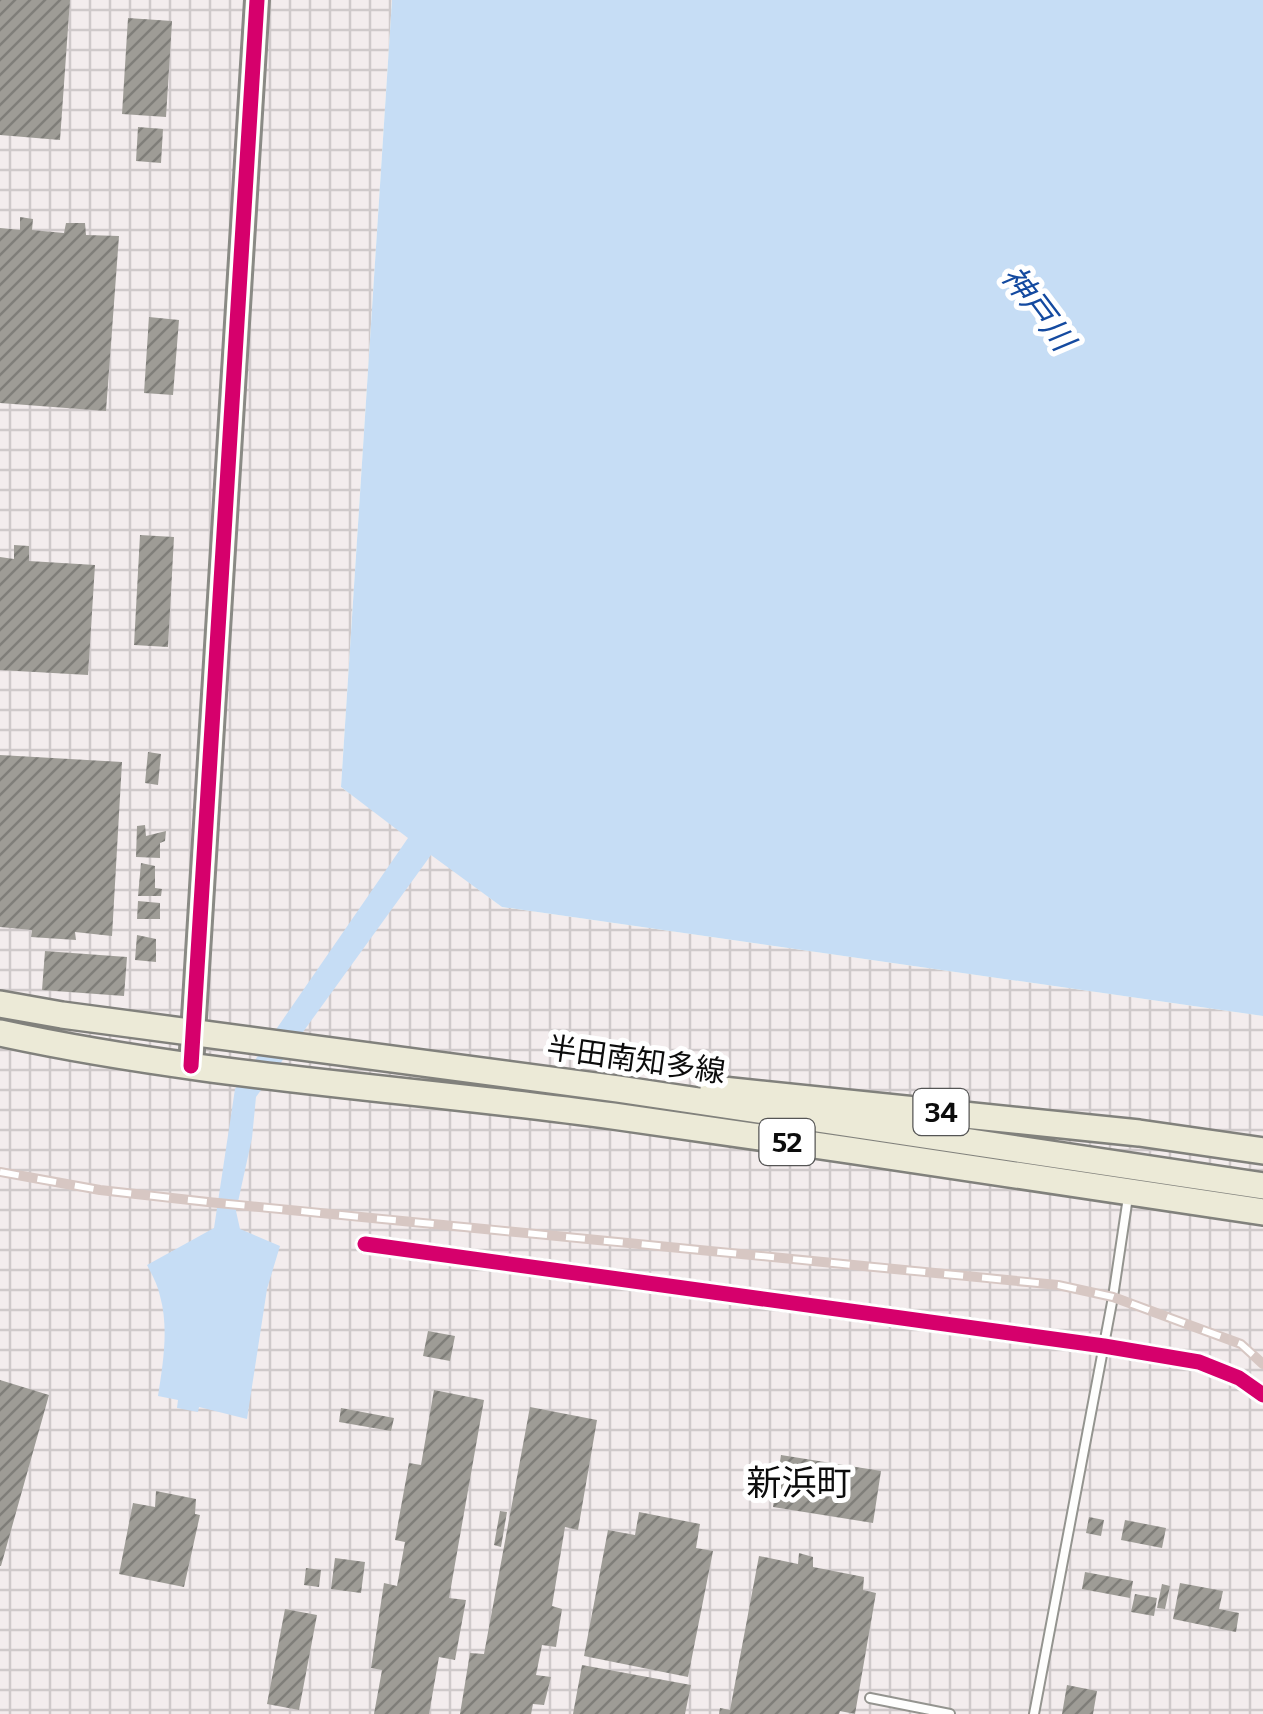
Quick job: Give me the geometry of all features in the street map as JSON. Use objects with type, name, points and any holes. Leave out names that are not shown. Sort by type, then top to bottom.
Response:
[{"type":"main road","name":"半田南知多線","points":[[0,1004],[62,1016],[618,1090],[1263,1186]]},
{"type":"main road","name":"半田南知多線","points":[[0,1033],[191,1066],[612,1116],[1263,1212]]},
{"type":"main road","name":"34","points":[[618,1090],[729,1089],[1138,1133],[1263,1152]]},
{"type":"street","points":[[191,1066],[257,0]]},
{"type":"street","points":[[365,1244],[1104,1346],[1198,1362],[1239,1378],[1263,1396]]},
{"type":"lane","points":[[1034,1714],[1104,1346],[1132,1166]]},
{"type":"lane","points":[[870,1698],[950,1714]]},
{"type":"shaded area","points":[[0,0],[392,0],[341,787],[502,907],[1263,1016],[1263,1714],[0,1714]]},
{"type":"water","name":"神戸川","points":[[392,0],[1263,0],[1263,1016],[502,907],[431,855],[256,1097],[252,1138],[236,1211],[240,1229],[280,1246],[267,1289],[247,1419],[199,1407],[198,1412],[177,1408],[178,1400],[158,1396],[164,1321],[159,1292],[147,1265],[214,1228],[235,1089],[408,838],[341,787]]},
{"type":"building","points":[[0,0],[70,0],[60,140],[0,135]]},
{"type":"building","points":[[128,18],[172,21],[166,117],[122,114]]},
{"type":"building","points":[[138,127],[163,129],[161,163],[136,161]]},
{"type":"building","points":[[20,217],[33,219],[32,230],[64,233],[66,223],[85,223],[86,235],[119,236],[106,411],[0,403],[0,228],[20,230]]},
{"type":"building","points":[[149,317],[179,320],[173,395],[144,393]]},
{"type":"building","points":[[140,535],[174,537],[168,647],[134,645]]},
{"type":"building","points":[[14,545],[29,546],[29,561],[95,565],[88,675],[0,670],[0,557],[14,559]]},
{"type":"building","points":[[148,752],[161,754],[158,785],[145,783]]},
{"type":"building","points":[[0,755],[122,762],[112,936],[75,932],[76,940],[31,937],[32,930],[0,927]]},
{"type":"building","points":[[145,825],[146,836],[166,831],[165,841],[160,843],[160,858],[136,857],[137,826]]},
{"type":"building","points":[[141,863],[155,866],[155,888],[162,889],[161,896],[138,896]]},
{"type":"building","points":[[138,901],[160,903],[160,919],[137,919]]},
{"type":"building","points":[[137,935],[156,939],[156,962],[135,960]]},
{"type":"building","points":[[45,951],[127,957],[124,996],[42,990]]},
{"type":"building","points":[[428,1331],[455,1336],[450,1361],[423,1356]]},
{"type":"building","points":[[0,1380],[49,1395],[1,1566],[0,1566]]},
{"type":"building","points":[[434,1390],[484,1400],[449,1598],[466,1600],[455,1660],[439,1657],[429,1714],[374,1714],[382,1670],[371,1668],[384,1583],[397,1586],[405,1542],[395,1540],[409,1463],[421,1465]]},
{"type":"building","points":[[530,1407],[597,1420],[578,1530],[565,1527],[552,1606],[562,1609],[556,1647],[542,1645],[536,1675],[551,1677],[544,1705],[533,1704],[531,1714],[460,1714],[470,1653],[484,1654]]},
{"type":"building","points":[[341,1408],[394,1418],[391,1431],[339,1422]]},
{"type":"building","points":[[781,1455],[881,1471],[873,1523],[773,1507]]},
{"type":"building","points":[[156,1491],[196,1499],[195,1514],[200,1515],[184,1587],[119,1574],[133,1503],[155,1507]]},
{"type":"building","points":[[500,1511],[507,1512],[501,1547],[494,1545]]},
{"type":"building","points":[[639,1512],[700,1524],[696,1548],[713,1551],[688,1677],[584,1656],[608,1530],[635,1535]]},
{"type":"building","points":[[1089,1517],[1104,1520],[1101,1536],[1086,1533]]},
{"type":"building","points":[[1125,1520],[1166,1528],[1162,1548],[1121,1540]]},
{"type":"building","points":[[799,1553],[813,1557],[813,1567],[864,1577],[863,1590],[876,1593],[855,1714],[719,1714],[720,1708],[730,1710],[759,1556],[798,1564]]},
{"type":"building","points":[[335,1558],[365,1562],[361,1593],[331,1589]]},
{"type":"building","points":[[306,1568],[321,1570],[319,1587],[304,1585]]},
{"type":"building","points":[[1085,1572],[1133,1581],[1130,1598],[1082,1589]]},
{"type":"building","points":[[1180,1583],[1223,1591],[1219,1609],[1239,1613],[1236,1632],[1173,1619]]},
{"type":"building","points":[[1162,1584],[1170,1586],[1165,1609],[1157,1608]]},
{"type":"building","points":[[1135,1594],[1157,1598],[1154,1616],[1131,1612]]},
{"type":"building","points":[[285,1609],[317,1615],[299,1710],[267,1704]]},
{"type":"building","points":[[582,1665],[691,1685],[685,1714],[573,1714]]},
{"type":"building","points":[[1067,1685],[1097,1691],[1093,1714],[1062,1714]]},
{"type":"railway","points":[[0,1172],[100,1190],[208,1202],[1058,1285],[1113,1297],[1241,1344],[1263,1364]]},
{"type":"cycle path","points":[[191,1066],[257,0]]},
{"type":"cycle path","points":[[365,1244],[1104,1346],[1199,1362],[1239,1378],[1263,1395]]},
{"type":"district","name":"新浜町","points":[[799,1483]]}]
